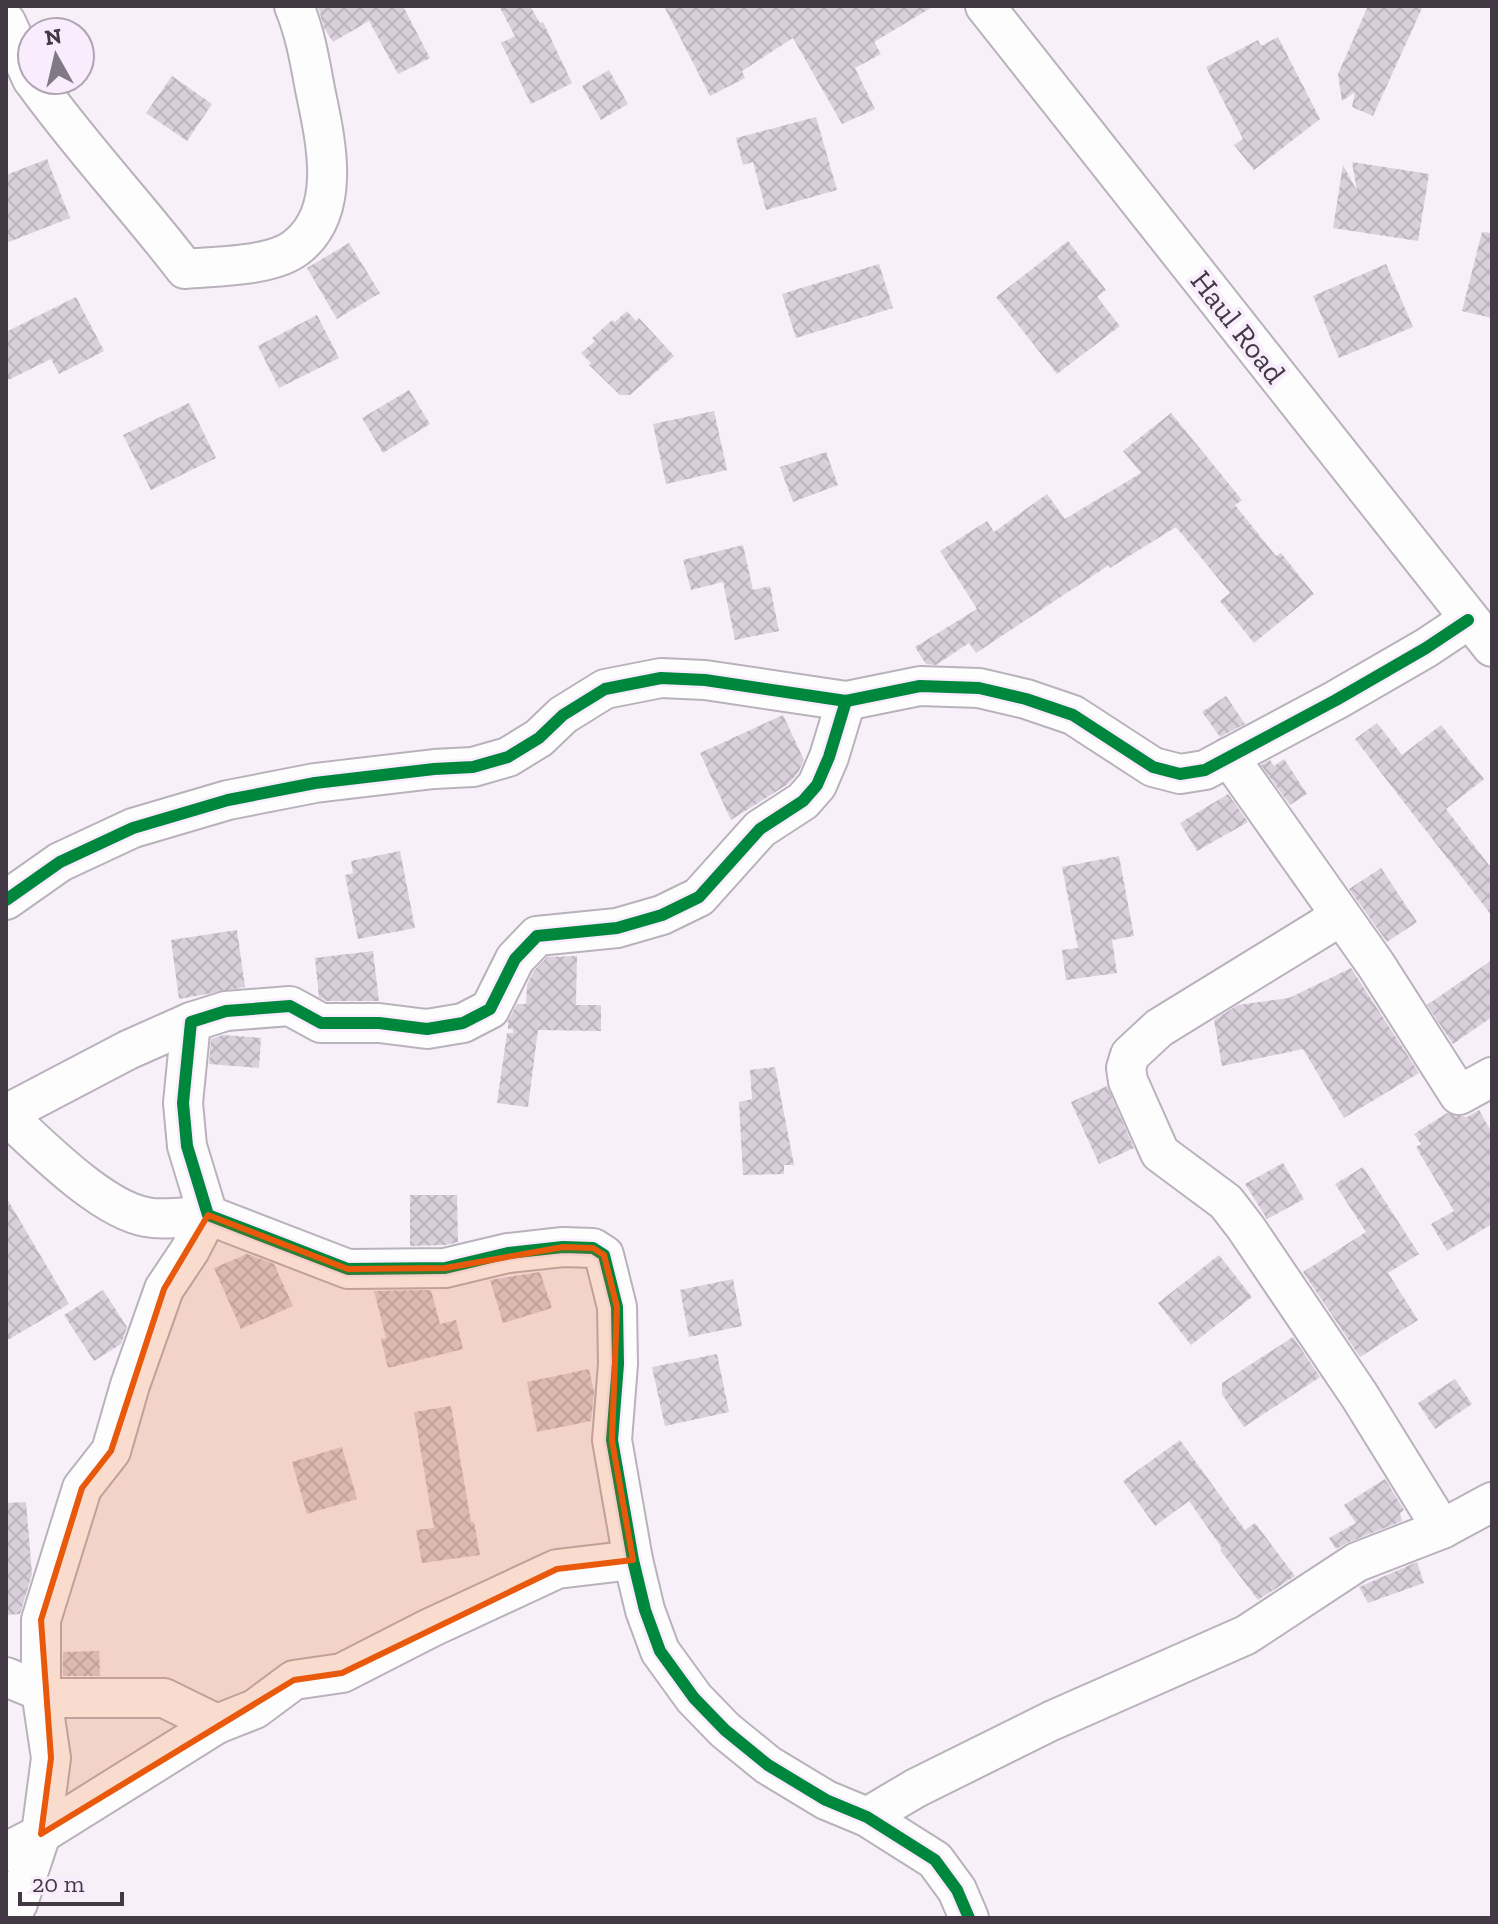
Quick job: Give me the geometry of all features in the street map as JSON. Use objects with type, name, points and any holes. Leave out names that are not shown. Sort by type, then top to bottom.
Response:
[{"type":"street","points":[[16,44],[6,22],[33,6]]},
{"type":"street","points":[[43,96],[185,269],[266,260],[298,247],[317,223],[325,194],[327,148],[294,6]]},
{"type":"street","name":"Haul Road","points":[[985,6],[1480,634]]},
{"type":"street","points":[[6,900],[60,862],[133,828],[228,800],[315,783],[473,767],[508,757],[539,738],[563,715],[605,689],[661,678],[705,680],[846,701],[920,686],[979,688],[1026,699],[1073,715],[1153,767],[1180,774],[1205,770],[1336,700],[1480,634]]},
{"type":"street","points":[[846,701],[817,785],[803,801],[760,829],[699,897],[662,915],[617,928],[537,936],[515,959],[490,1009],[463,1023],[427,1029],[379,1023],[321,1023],[290,1006],[226,1011],[191,1022],[128,1050],[6,1114],[53,1157],[118,1208],[147,1217],[208,1215],[348,1269],[445,1268],[508,1253],[563,1247],[593,1248],[604,1255],[617,1307],[618,1364],[612,1440],[633,1560],[645,1610],[660,1651],[694,1698],[725,1730],[768,1765],[826,1800],[867,1817],[935,1860],[957,1890],[969,1918]]},
{"type":"street","points":[[1229,757],[1341,916],[1459,1095],[1492,1077]]},
{"type":"street","points":[[1341,916],[1159,1028],[1130,1055],[1126,1068],[1128,1081],[1160,1153],[1226,1202],[1246,1228],[1359,1395],[1442,1529]]},
{"type":"street","points":[[10,1918],[41,1834],[51,1758],[41,1691],[41,1620],[82,1488],[111,1451],[130,1385],[164,1289],[190,1250],[208,1215],[187,1146],[183,1103],[191,1022]]},
{"type":"street","points":[[867,1817],[916,1788],[1051,1721],[1246,1635],[1357,1562],[1442,1529],[1492,1502]]},
{"type":"street","points":[[6,1852],[41,1834],[217,1724],[255,1709],[294,1680],[342,1673],[557,1569],[633,1560]]},
{"type":"street","points":[[6,1677],[57,1698],[164,1698],[217,1724]]},
{"type":"highlighted area","points":[[208,1215],[348,1269],[445,1268],[563,1247],[593,1248],[604,1255],[617,1307],[612,1440],[633,1560],[557,1569],[342,1673],[294,1680],[41,1834],[51,1758],[41,1620],[82,1488],[111,1451],[164,1289]]},
{"type":"building","points":[[318,6],[403,6],[430,58],[398,74],[369,21],[333,42],[324,28]]},
{"type":"building","points":[[499,6],[530,6],[540,23],[543,22],[572,83],[531,104],[501,43],[515,36]]},
{"type":"building","points":[[664,6],[934,6],[874,42],[881,54],[855,68],[875,109],[842,124],[793,38],[742,71],[745,78],[710,96]]},
{"type":"building","points":[[1368,6],[1423,6],[1373,116],[1352,107],[1355,92],[1342,101],[1338,74]]},
{"type":"building","points":[[1278,37],[1320,119],[1254,170],[1234,145],[1243,139],[1206,67],[1258,40],[1261,46]]},
{"type":"building","points":[[609,70],[628,104],[601,120],[582,86]]},
{"type":"building","points":[[172,76],[212,104],[187,141],[146,113]]},
{"type":"building","points":[[816,117],[837,190],[766,210],[753,162],[743,165],[736,138]]},
{"type":"building","points":[[47,159],[70,218],[6,243],[6,175]]},
{"type":"building","points":[[1352,162],[1429,174],[1418,241],[1333,228],[1343,165],[1357,191]]},
{"type":"building","points":[[1482,232],[1492,233],[1492,318],[1462,311]]},
{"type":"building","points":[[1068,241],[1106,290],[1097,297],[1120,326],[1057,374],[996,297]]},
{"type":"building","points":[[349,243],[380,293],[337,319],[307,268]]},
{"type":"building","points":[[879,264],[893,308],[796,338],[782,294]]},
{"type":"building","points":[[1386,264],[1413,327],[1339,358],[1313,296]]},
{"type":"building","points":[[76,297],[104,351],[59,374],[51,359],[6,381],[6,332]]},
{"type":"building","points":[[627,311],[636,321],[639,318],[674,356],[630,395],[620,395],[581,353],[595,341],[592,338]]},
{"type":"building","points":[[317,315],[339,358],[279,388],[258,346]]},
{"type":"building","points":[[409,390],[430,424],[383,453],[362,418]]},
{"type":"building","points":[[189,403],[216,458],[151,490],[123,435]]},
{"type":"building","points":[[714,411],[727,470],[666,484],[653,424]]},
{"type":"building","points":[[1171,413],[1242,500],[1235,505],[1276,556],[1281,553],[1314,594],[1254,643],[1220,601],[1230,593],[1176,527],[1110,568],[1109,565],[976,653],[969,643],[936,665],[926,664],[915,647],[977,609],[940,551],[987,521],[994,532],[1047,494],[1065,519],[1141,473],[1123,451]]},
{"type":"building","points":[[826,452],[838,485],[793,502],[780,467]]},
{"type":"building","points":[[743,545],[753,590],[770,586],[779,631],[735,640],[723,582],[691,590],[683,560]]},
{"type":"building","points":[[1226,696],[1245,724],[1220,737],[1202,712]]},
{"type":"building","points":[[783,715],[804,760],[798,773],[788,784],[731,820],[700,753]]},
{"type":"building","points":[[1377,723],[1402,755],[1441,725],[1484,779],[1446,809],[1492,869],[1492,916],[1355,739]]},
{"type":"building","points":[[1284,759],[1307,794],[1290,805],[1261,765],[1270,760],[1274,766]]},
{"type":"building","points":[[1228,794],[1248,822],[1197,851],[1180,823]]},
{"type":"building","points":[[400,851],[415,928],[358,939],[345,875],[353,873],[351,861]]},
{"type":"building","points":[[1119,856],[1134,936],[1112,940],[1117,973],[1066,980],[1062,950],[1078,948],[1062,867]]},
{"type":"building","points":[[1381,868],[1417,922],[1387,942],[1349,889]]},
{"type":"building","points":[[237,930],[245,987],[179,999],[171,940]]},
{"type":"building","points":[[373,951],[379,1001],[327,1001],[319,997],[315,958]]},
{"type":"building","points":[[577,956],[576,1005],[601,1005],[601,1031],[538,1030],[528,1107],[497,1103],[507,1033],[513,1033],[513,1029],[508,1029],[508,1021],[517,1004],[526,1004],[527,985],[533,972],[547,957]]},
{"type":"building","points":[[1492,960],[1492,1017],[1453,1044],[1427,1005]]},
{"type":"building","points":[[1351,968],[1419,1073],[1344,1118],[1303,1049],[1222,1066],[1214,1020],[1238,1005],[1289,998]]},
{"type":"building","points":[[223,1035],[261,1038],[259,1068],[209,1064],[211,1039]]},
{"type":"building","points":[[775,1067],[794,1165],[784,1165],[784,1174],[743,1175],[739,1102],[752,1099],[750,1070]]},
{"type":"building","points":[[1107,1086],[1134,1148],[1099,1164],[1071,1102]]},
{"type":"building","points":[[1479,1110],[1492,1133],[1492,1224],[1447,1251],[1431,1224],[1454,1211],[1416,1147],[1421,1144],[1414,1134],[1447,1113],[1467,1117]]},
{"type":"building","points":[[1283,1163],[1304,1199],[1267,1219],[1245,1184]]},
{"type":"building","points":[[1363,1167],[1419,1254],[1388,1273],[1418,1320],[1360,1357],[1303,1272],[1366,1232],[1335,1184]]},
{"type":"building","points":[[410,1195],[457,1195],[458,1242],[410,1246]]},
{"type":"building","points":[[6,1197],[69,1304],[6,1341]]},
{"type":"building","points":[[247,1254],[274,1264],[293,1306],[241,1329],[214,1268]]},
{"type":"building","points":[[1219,1255],[1252,1297],[1191,1345],[1158,1303]]},
{"type":"building","points":[[540,1272],[552,1308],[503,1323],[490,1280]]},
{"type":"building","points":[[733,1279],[742,1326],[689,1337],[680,1290]]},
{"type":"building","points":[[103,1290],[127,1327],[121,1344],[94,1361],[64,1315]]},
{"type":"building","points":[[431,1290],[440,1324],[456,1320],[463,1349],[388,1368],[381,1339],[386,1338],[374,1291]]},
{"type":"building","points":[[1293,1337],[1320,1377],[1244,1427],[1222,1394],[1222,1383]]},
{"type":"building","points":[[717,1354],[729,1412],[665,1426],[652,1367]]},
{"type":"building","points":[[589,1369],[594,1392],[591,1421],[537,1432],[527,1382]]},
{"type":"building","points":[[1455,1379],[1472,1404],[1435,1429],[1418,1403]]},
{"type":"building","points":[[451,1406],[471,1522],[474,1522],[480,1555],[422,1563],[416,1530],[434,1528],[414,1412]]},
{"type":"building","points":[[1180,1440],[1245,1530],[1255,1523],[1295,1576],[1258,1600],[1220,1550],[1222,1548],[1189,1501],[1155,1526],[1123,1481]]},
{"type":"building","points":[[342,1447],[357,1499],[307,1514],[292,1462]]},
{"type":"building","points":[[1385,1479],[1404,1510],[1400,1513],[1402,1521],[1336,1549],[1329,1538],[1356,1523],[1344,1505]]},
{"type":"building","points":[[26,1502],[32,1574],[20,1614],[6,1615],[6,1503]]},
{"type":"building","points":[[1417,1562],[1424,1583],[1368,1603],[1359,1587]]},
{"type":"building","points":[[99,1651],[100,1676],[63,1676],[63,1652]]},
{"type":"cycle path","points":[[6,900],[60,862],[133,828],[228,800],[315,783],[473,767],[508,757],[539,738],[563,715],[605,689],[661,678],[705,680],[846,701],[920,686],[979,688],[1026,699],[1073,715],[1153,767],[1180,774],[1205,770],[1336,700],[1468,620]]},
{"type":"cycle path","points":[[846,701],[817,785],[803,801],[760,829],[699,897],[662,915],[617,928],[537,936],[515,959],[490,1009],[463,1023],[427,1029],[379,1023],[321,1023],[290,1006],[226,1011],[191,1022],[183,1103],[187,1146],[208,1215],[348,1269],[445,1268],[508,1253],[563,1247],[593,1248],[604,1255],[617,1307],[618,1364],[612,1440],[633,1560],[645,1610],[660,1651],[694,1698],[725,1730],[768,1765],[826,1800],[867,1817],[935,1860],[957,1890],[969,1918]]}]
